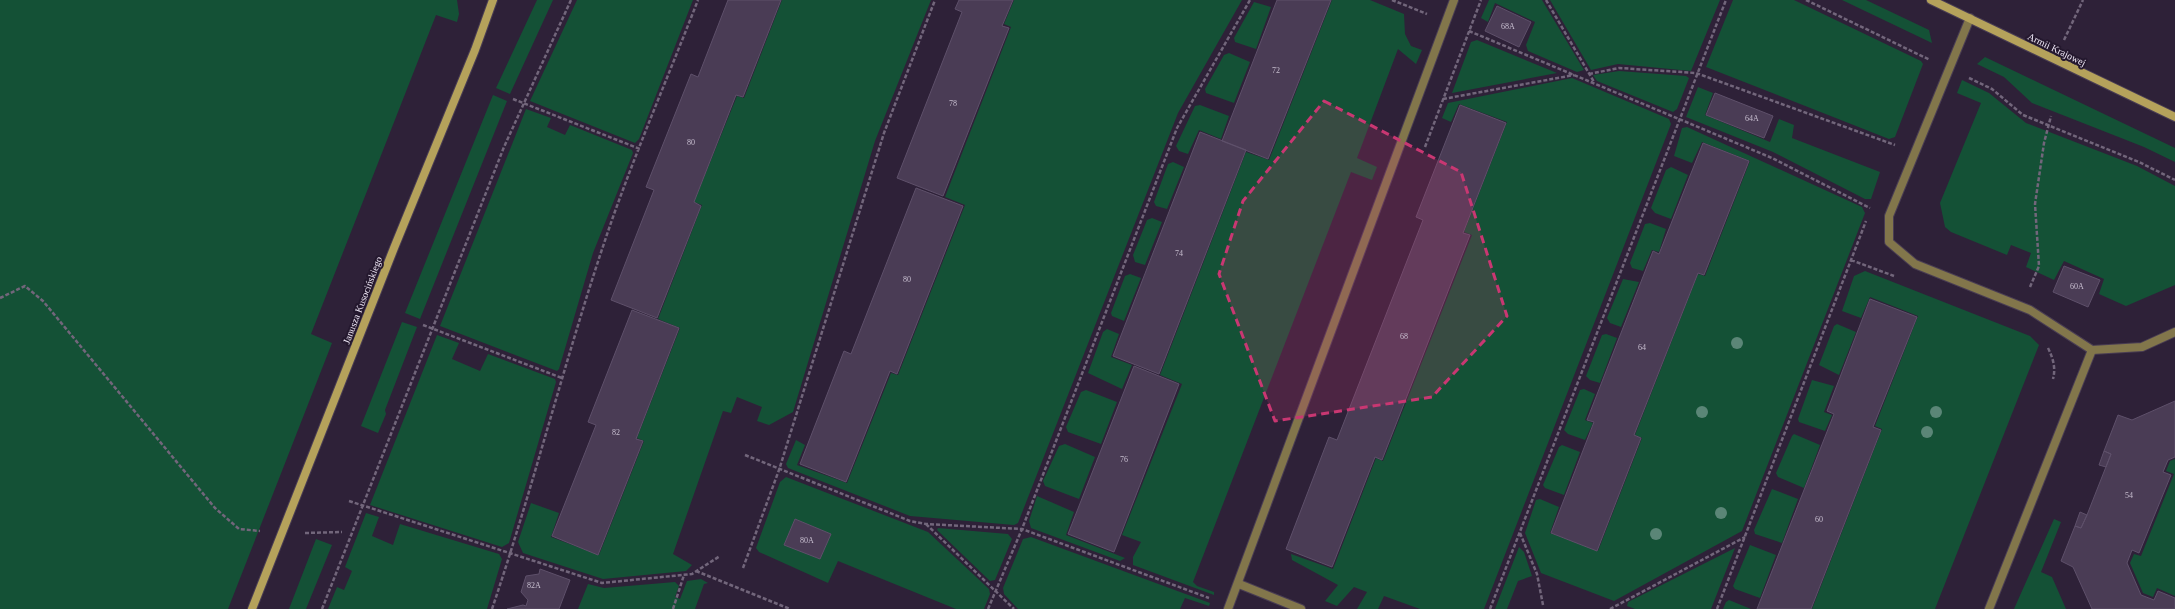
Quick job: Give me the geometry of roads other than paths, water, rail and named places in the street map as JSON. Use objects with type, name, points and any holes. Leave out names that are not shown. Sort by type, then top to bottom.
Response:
[{"type":"street","name":"Janusza Kusocińskiego","points":[[252,609],[416,192],[475,50],[493,0]]},
{"type":"street","points":[[1229,607],[1239,584],[1454,0]]},
{"type":"street","name":"Armii Krajowej","points":[[1931,0],[2175,116]]},
{"type":"street","points":[[1970,18],[1889,216],[1889,242],[1915,264],[2030,310],[2092,350],[2142,347],[2175,332]]},
{"type":"street","points":[[1989,609],[2092,350]]},
{"type":"street","points":[[1239,584],[1301,609]]}]
